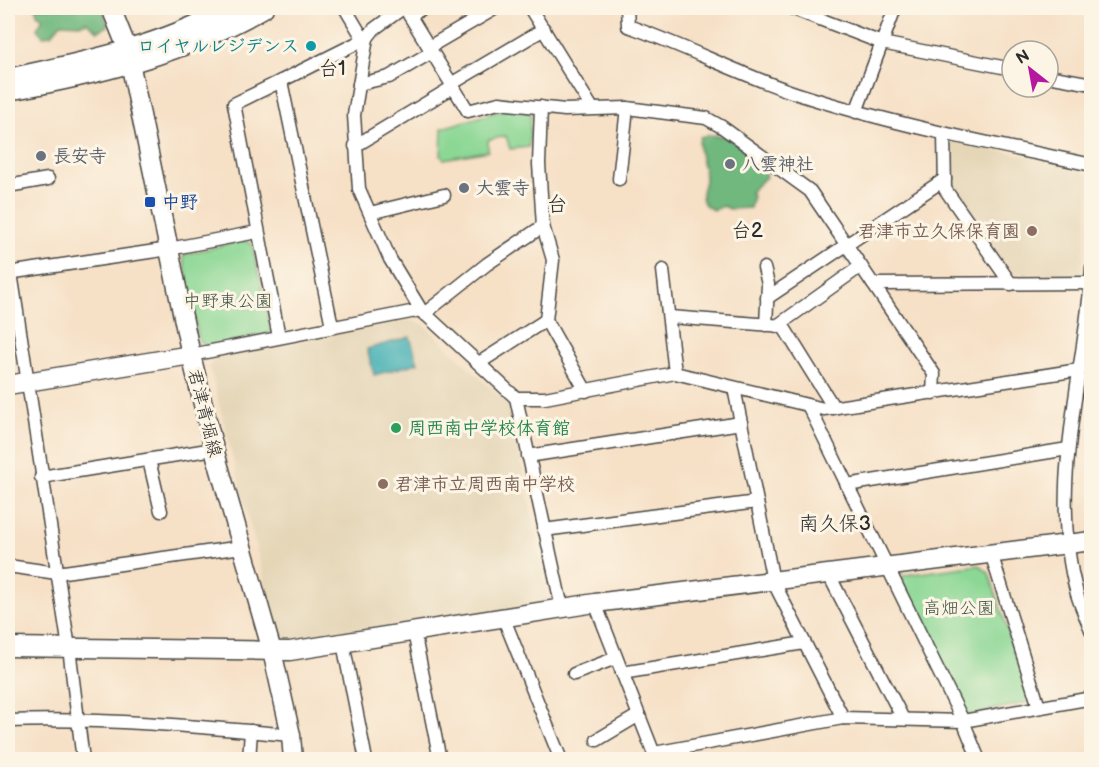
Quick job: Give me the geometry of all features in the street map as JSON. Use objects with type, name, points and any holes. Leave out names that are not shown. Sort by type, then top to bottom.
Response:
[{"type":"street","name":"君津青堀線","points":[[111,8],[128,56],[191,355],[214,449],[272,651],[291,735],[293,759]]},
{"type":"street","points":[[8,78],[84,61],[128,56],[229,8]]},
{"type":"street","points":[[8,91],[55,83],[128,56],[213,33],[264,8]]},
{"type":"street","points":[[345,8],[366,39],[354,115],[359,189],[390,259],[422,312],[516,398],[562,608]]},
{"type":"street","points":[[279,337],[234,104],[366,39],[374,29],[406,10],[423,8]]},
{"type":"street","points":[[359,84],[389,77],[496,8]]},
{"type":"street","points":[[530,8],[592,108]]},
{"type":"street","points":[[627,8],[628,27],[671,41],[731,69],[856,112],[944,134],[1092,165]]},
{"type":"street","points":[[791,8],[882,43],[1000,67]]},
{"type":"street","points":[[856,112],[895,8]]},
{"type":"street","points":[[406,10],[468,111],[499,103],[573,110],[627,108],[706,118],[804,184],[934,374],[933,393]]},
{"type":"street","points":[[355,146],[544,29]]},
{"type":"street","points":[[1060,78],[1092,84]]},
{"type":"street","points":[[281,81],[332,326]]},
{"type":"street","points":[[541,107],[539,164],[543,226],[553,260],[546,320],[586,391]]},
{"type":"street","points":[[619,179],[627,108]]},
{"type":"street","points":[[944,134],[945,189],[1011,284]]},
{"type":"street","points":[[8,186],[48,179]]},
{"type":"street","points":[[767,298],[945,179]]},
{"type":"street","points":[[369,213],[444,195]]},
{"type":"street","points":[[8,385],[191,355],[332,326],[422,312],[543,226]]},
{"type":"street","points":[[83,759],[69,648],[9,273],[169,249],[257,232]]},
{"type":"street","points":[[772,325],[861,266]]},
{"type":"street","points":[[764,268],[772,325]]},
{"type":"street","points":[[1092,268],[1068,448],[1066,488],[1068,543],[1077,594],[1092,632]]},
{"type":"street","points":[[663,270],[675,374]]},
{"type":"street","points":[[873,284],[1091,283]]},
{"type":"street","points":[[670,317],[783,326],[834,408]]},
{"type":"street","points":[[479,363],[546,320]]},
{"type":"street","points":[[516,398],[545,398],[675,374],[809,407],[834,408],[1079,370]]},
{"type":"street","points":[[734,388],[773,581],[843,718]]},
{"type":"street","points":[[809,407],[963,721],[979,759]]},
{"type":"street","points":[[528,456],[741,423]]},
{"type":"street","points":[[847,485],[1068,448]]},
{"type":"street","points":[[41,477],[214,449]]},
{"type":"street","points":[[149,460],[160,511]]},
{"type":"street","points":[[544,530],[757,502]]},
{"type":"street","points":[[8,646],[272,651],[343,643],[595,603],[1092,541]]},
{"type":"street","points":[[8,566],[57,573],[242,547]]},
{"type":"street","points":[[991,553],[1039,707]]},
{"type":"street","points":[[828,573],[903,719]]},
{"type":"street","points":[[595,603],[655,756],[843,718],[963,721],[1092,698]]},
{"type":"street","points":[[504,619],[561,759]]},
{"type":"street","points":[[414,632],[440,759]]},
{"type":"street","points":[[343,643],[366,759]]},
{"type":"street","points":[[622,673],[804,643]]},
{"type":"street","points":[[574,674],[616,658]]},
{"type":"street","points":[[597,740],[639,715]]},
{"type":"street","points":[[8,721],[78,719],[149,722],[291,735]]},
{"type":"street","points":[[249,759],[251,731]]},
{"type":"shaded area","name":"君津市立久保保育園","points":[[948,139],[1077,167],[1088,175],[1090,181],[1082,272],[1076,275],[1014,274],[1008,271],[950,192]]},
{"type":"shaded area","name":"君津市立周西南中学校","points":[[408,320],[423,324],[511,407],[548,599],[543,605],[297,642],[285,640],[276,624],[209,366],[213,360],[223,356]]},
{"type":"green space","points":[[36,8],[100,8],[108,26],[98,31],[86,22],[82,24],[61,23],[51,35],[43,36],[37,29],[43,18],[37,14]]},
{"type":"green space","points":[[510,108],[531,113],[529,147],[510,149],[506,136],[488,140],[488,151],[444,159],[441,156],[442,128]]},
{"type":"green space","points":[[724,136],[731,140],[761,166],[766,177],[750,192],[753,196],[750,208],[730,209],[723,206],[714,210],[704,203],[702,195],[705,173],[699,143],[700,137]]},
{"type":"green space","name":"中野東公園","points":[[243,240],[252,244],[272,333],[207,347],[199,341],[183,255]]},
{"type":"green space","name":"高畑公園","points":[[979,565],[989,573],[1030,699],[1028,702],[970,715],[966,714],[901,579],[905,575]]},
{"type":"water","points":[[410,337],[418,363],[374,375],[367,349]]},
{"type":"place","name":"ロイヤルレジデンス","points":[[311,46]]},
{"type":"place","name":"長安寺","points":[[41,156]]},
{"type":"place","name":"八雲神社","points":[[730,164]]},
{"type":"place","name":"大雲寺","points":[[464,188]]},
{"type":"place","name":"中野","points":[[150,202]]},
{"type":"place","name":"君津市立久保保育園","points":[[1032,231]]},
{"type":"place","name":"周西南中学校体育館","points":[[396,428]]},
{"type":"place","name":"君津市立周西南中学校","points":[[383,484]]},
{"type":"district","name":"台1","points":[[332,68]]},
{"type":"district","name":"台","points":[[557,204]]},
{"type":"district","name":"台2","points":[[747,230]]},
{"type":"district","name":"南久保3","points":[[835,523]]}]
